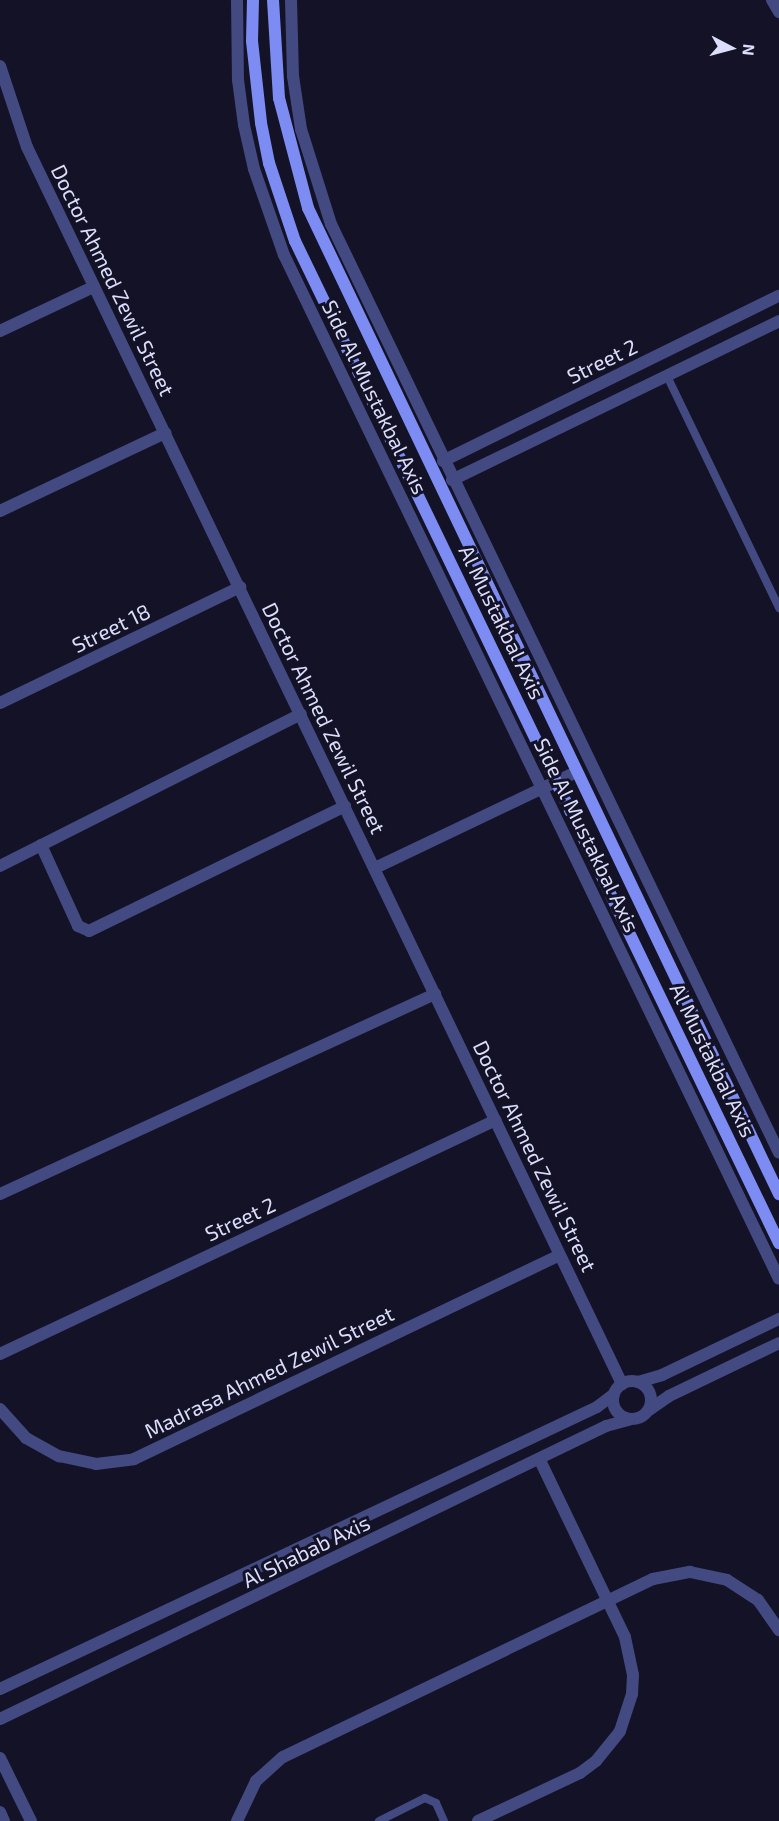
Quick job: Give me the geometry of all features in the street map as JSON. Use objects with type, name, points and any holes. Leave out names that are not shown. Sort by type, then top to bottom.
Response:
[{"type":"street","name":"Side Al Mustakbal Axis","points":[[237,0],[238,80],[244,125],[271,224],[779,1279]]},
{"type":"street","name":"Al Mustakbal Axis","points":[[253,0],[252,41],[261,123],[272,173],[295,241],[779,1243]]},
{"type":"street","name":"Al Mustakbal Axis","points":[[273,0],[279,98],[308,208],[779,1194]]},
{"type":"street","name":"Side Al Mustakbal Axis","points":[[291,0],[293,76],[314,181],[452,480],[779,1153]]},
{"type":"street","points":[[772,0],[779,12]]},
{"type":"street","name":"Doctor Ahmed Zewil Street","points":[[0,66],[27,147],[93,287],[240,587],[622,1384]]},
{"type":"street","points":[[0,331],[93,287]]},
{"type":"street","name":"Street 2","points":[[443,461],[779,296]]},
{"type":"street","name":"Street 2","points":[[452,480],[779,321]]},
{"type":"street","points":[[657,356],[667,376]]},
{"type":"street","points":[[0,511],[165,433]]},
{"type":"street","name":"Street 18","points":[[0,703],[240,587]]},
{"type":"street","points":[[0,866],[301,714]]},
{"type":"street","points":[[375,868],[576,772]]},
{"type":"street","points":[[41,845],[78,926],[89,931],[345,806]]},
{"type":"street","points":[[0,1194],[435,994]]},
{"type":"street","name":"Street 2","points":[[0,1354],[496,1120]]},
{"type":"street","name":"Madrasa Ahmed Zewil Street","points":[[0,1409],[26,1437],[59,1456],[96,1464],[134,1459],[560,1255]]},
{"type":"street","points":[[779,1319],[662,1375],[622,1384],[614,1394],[617,1412],[629,1419],[638,1419],[669,1396],[779,1343]]},
{"type":"street","points":[[638,1382],[649,1391],[649,1410]]},
{"type":"street","name":"Al Shabab Axis","points":[[0,1689],[597,1407],[614,1394]]},
{"type":"street","name":"Al Shabab Axis","points":[[0,1719],[540,1460],[606,1426],[629,1419]]},
{"type":"street","points":[[478,1821],[580,1773],[609,1747],[620,1731],[632,1694],[633,1675],[625,1637],[540,1460]]},
{"type":"street","points":[[237,1821],[256,1781],[283,1757],[607,1600],[672,1574],[709,1574],[743,1588],[758,1600],[779,1630]]},
{"type":"street","points":[[0,1758],[31,1821]]},
{"type":"street","points":[[0,1812],[4,1821]]},
{"type":"lane","points":[[667,376],[779,608]]},
{"type":"lane","points":[[379,1821],[425,1798],[435,1803],[444,1821]]}]
